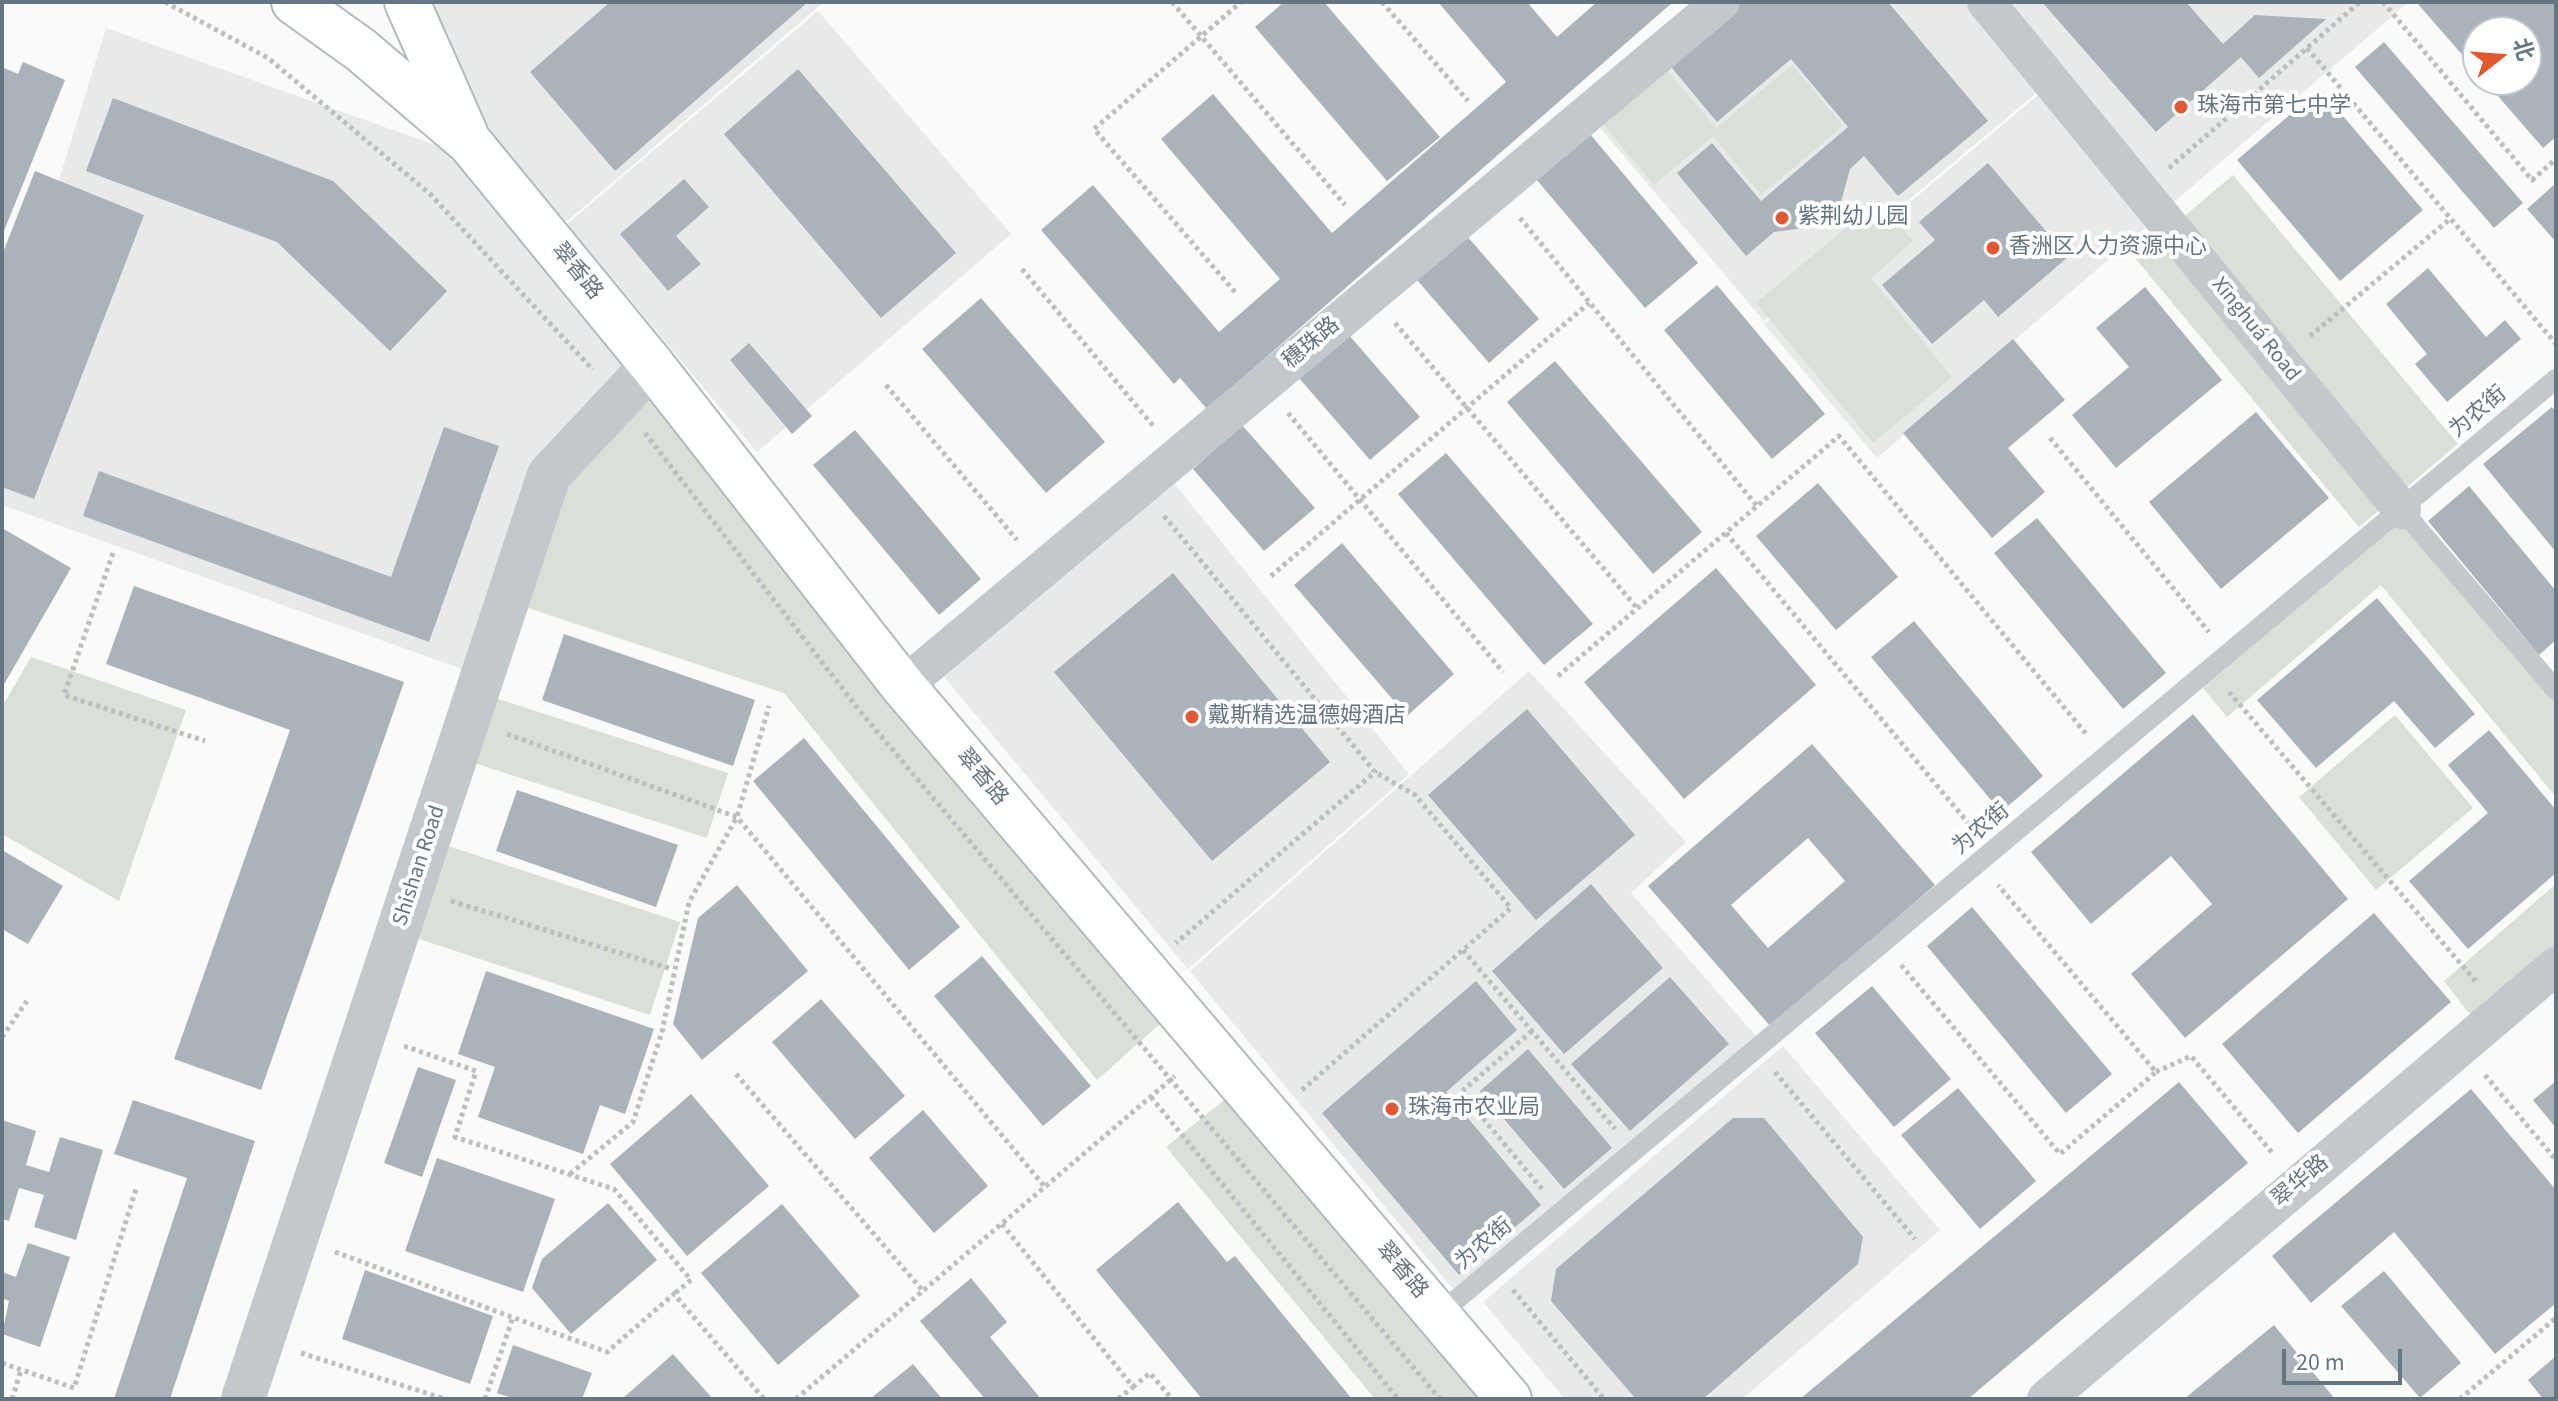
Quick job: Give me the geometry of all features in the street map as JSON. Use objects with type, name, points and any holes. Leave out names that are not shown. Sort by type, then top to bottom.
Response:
[{"type":"main road","points":[[294,2],[361,50],[470,143]]},
{"type":"main road","points":[[407,2],[470,143]]},
{"type":"main road","name":"翠香路","points":[[470,143],[652,365],[903,686],[1509,1399]]},
{"type":"street","name":"穗珠路","points":[[903,686],[1721,2]]},
{"type":"street","name":"Xīnghuá Road","points":[[1986,2],[2402,510]]},
{"type":"street","name":"Shishan Road","points":[[243,1399],[549,475],[652,365]]},
{"type":"street","name":"翠华路","points":[[2046,1399],[2556,966]]},
{"type":"lane","name":"为农街","points":[[1438,1315],[2556,379]]},
{"type":"lane","points":[[2402,510],[2556,690]]},
{"type":"path","points":[[165,2],[268,58],[430,194],[620,400],[859,710],[1173,1078],[1440,1399]]},
{"type":"path","points":[[1172,2],[1345,205]]},
{"type":"path","points":[[1235,292],[1094,129],[1241,2]]},
{"type":"path","points":[[1382,2],[1468,101]]},
{"type":"path","points":[[2351,2],[2360,2]]},
{"type":"path","points":[[2141,192],[2360,2]]},
{"type":"path","points":[[2383,2],[2532,180],[2556,159]]},
{"type":"path","points":[[2307,48],[2556,344]]},
{"type":"path","points":[[1497,190],[1757,506]]},
{"type":"path","points":[[2280,361],[2450,219]]},
{"type":"path","points":[[1022,269],[1178,456]]},
{"type":"path","points":[[1371,294],[1638,608]]},
{"type":"path","points":[[1271,576],[1589,303]]},
{"type":"path","points":[[886,385],[1042,570]]},
{"type":"path","points":[[1264,385],[1503,672]]},
{"type":"path","points":[[1558,676],[1839,436],[2106,758]]},
{"type":"path","points":[[2050,438],[2228,655]]},
{"type":"path","points":[[1140,488],[1375,772],[1415,795],[1511,908],[1270,1118]]},
{"type":"path","points":[[1726,533],[2156,1072]]},
{"type":"path","points":[[113,553],[64,695],[205,741]]},
{"type":"path","points":[[2210,670],[2502,1012]]},
{"type":"path","points":[[570,1174],[633,1122],[662,1032],[672,969],[689,902],[737,817],[769,706]]},
{"type":"path","points":[[468,720],[737,817],[1045,1187]]},
{"type":"path","points":[[1145,970],[1375,772]]},
{"type":"path","points":[[412,889],[672,969]]},
{"type":"path","points":[[1883,944],[2060,1154],[2156,1072],[2191,1056],[2299,1184]]},
{"type":"path","points":[[1463,950],[1634,1152]]},
{"type":"path","points":[[2,1037],[27,1001]]},
{"type":"path","points":[[1532,1031],[1461,1092],[1561,1212]]},
{"type":"path","points":[[296,1238],[607,1352],[691,1280],[614,1189],[455,1137],[476,1071],[365,1032]]},
{"type":"path","points":[[796,1399],[1209,1046]]},
{"type":"path","points":[[2462,1046],[2556,1160]]},
{"type":"path","points":[[1762,1080],[1773,1070],[1915,1239]]},
{"type":"path","points":[[736,1074],[923,1291]]},
{"type":"path","points":[[1151,1097],[1398,1399]]},
{"type":"path","points":[[2,1363],[74,1388],[136,1189]]},
{"type":"path","points":[[1002,1224],[1133,1387]]},
{"type":"path","points":[[1524,1280],[1512,1290],[1604,1399]]},
{"type":"path","points":[[674,1294],[764,1399]]},
{"type":"path","points":[[485,1399],[513,1317]]},
{"type":"path","points":[[2460,1399],[2556,1318]]},
{"type":"path","points":[[262,1340],[445,1399]]},
{"type":"path","points":[[12,1399],[21,1370]]},
{"type":"path","points":[[1118,1399],[1150,1373],[1172,1399]]},
{"type":"shaded area","points":[[412,2],[824,2],[566,222],[445,77]]},
{"type":"shaded area","name":"紫荆幼儿园","points":[[1726,2],[1980,2],[2047,84],[1764,321],[1590,116]]},
{"type":"shaded area","name":"珠海市第七中学","points":[[1991,2],[2409,2],[2162,212]]},
{"type":"shaded area","points":[[818,11],[1011,234],[757,452],[567,224]]},
{"type":"shaded area","points":[[106,28],[455,152],[648,365],[479,675],[2,505],[2,364]]},
{"type":"shaded area","points":[[1661,63],[1716,128],[1792,65],[1843,126],[1761,195],[1713,136],[1654,185],[1597,117]]},
{"type":"shaded area","points":[[2049,86],[2157,218],[1877,458],[1764,324]]},
{"type":"shaded area","points":[[2233,175],[2458,444],[2359,527],[2135,258]]},
{"type":"shaded area","points":[[1879,200],[1913,241],[1871,278],[1952,377],[1873,443],[1756,303]]},
{"type":"shaded area","points":[[653,388],[1171,1014],[1097,1080],[784,693],[522,606],[563,487]]},
{"type":"shaded area","points":[[1165,472],[1409,774],[1188,969],[934,665]]},
{"type":"shaded area","points":[[2400,521],[2556,702],[2556,797],[2381,585],[2227,717],[2203,688]]},
{"type":"shaded area","points":[[31,657],[186,710],[119,901],[2,834],[2,707]]},
{"type":"shaded area","points":[[1529,671],[1686,842],[1631,893],[1761,1042],[1458,1295],[1190,971]]},
{"type":"shaded area","points":[[495,698],[728,773],[707,838],[474,763]]},
{"type":"shaded area","points":[[2395,715],[2473,808],[2376,890],[2299,797]]},
{"type":"shaded area","points":[[442,844],[680,922],[650,1015],[413,937]]},
{"type":"shaded area","points":[[2556,884],[2556,947],[2472,1017],[2444,981]]},
{"type":"shaded area","points":[[1783,1046],[1940,1230],[1742,1399],[1565,1399],[1483,1302]]},
{"type":"shaded area","points":[[1233,1093],[1490,1399],[1375,1399],[1166,1147]]},
{"type":"building","points":[[610,2],[808,2],[615,171],[530,72]]},
{"type":"building","points":[[1284,2],[1324,2],[1440,137],[1387,181],[1255,27]]},
{"type":"building","points":[[1438,2],[1527,2],[1557,37],[1597,2],[1673,2],[1207,409],[1180,378],[1174,384],[1041,230],[1093,185],[1219,332],[1280,279],[1161,139],[1213,94],[1332,233],[1506,82]]},
{"type":"building","points":[[1738,2],[1888,2],[1988,121],[1898,196],[1864,156],[1850,169],[1835,224],[1774,232],[1746,256],[1677,173],[1712,143],[1761,201],[1848,127],[1791,59],[1717,122],[1667,62]]},
{"type":"building","points":[[2042,2],[2186,2],[2223,44],[2255,15],[2326,19],[2259,78],[2241,57],[2156,132]]},
{"type":"building","points":[[2556,2],[2556,137],[2543,148],[2498,96],[2542,96],[2542,16],[2462,16],[2462,55],[2418,4]]},
{"type":"building","points":[[2384,42],[2523,203],[2494,228],[2355,67]]},
{"type":"building","points":[[23,62],[65,80],[2,236],[2,67],[18,74]]},
{"type":"building","points":[[798,69],[956,253],[881,318],[724,134]]},
{"type":"building","points":[[2320,89],[2423,210],[2340,281],[2237,160]]},
{"type":"building","points":[[113,98],[333,181],[447,291],[390,351],[277,242],[86,171]]},
{"type":"building","points":[[1590,134],[1698,263],[1645,308],[1536,179]]},
{"type":"building","name":"香洲区人力资源中心","points":[[1988,163],[2068,257],[1998,317],[1984,300],[1932,344],[1882,285],[1935,240],[1919,222]]},
{"type":"building","points":[[35,171],[144,215],[34,499],[2,487],[2,255]]},
{"type":"building","points":[[684,179],[709,207],[676,236],[701,264],[668,291],[620,234]]},
{"type":"building","points":[[2556,183],[2556,242],[2527,209]]},
{"type":"building","points":[[1467,236],[1539,319],[1489,363],[1417,280]]},
{"type":"building","points":[[2428,268],[2486,337],[2505,320],[2521,339],[2447,402],[2415,364],[2427,354],[2386,304]]},
{"type":"building","points":[[1717,285],[1825,414],[1772,459],[1664,330]]},
{"type":"building","points":[[2145,287],[2222,380],[2116,468],[2072,415],[2129,367],[2096,328]]},
{"type":"building","points":[[981,298],[1105,442],[1046,493],[922,349]]},
{"type":"building","points":[[1348,334],[1420,417],[1370,460],[1299,378]]},
{"type":"building","points":[[2013,339],[2065,400],[2008,448],[2045,492],[1992,538],[1903,433]]},
{"type":"building","points":[[749,343],[812,416],[792,434],[730,360]]},
{"type":"building","points":[[1555,361],[1702,532],[1653,574],[1507,402]]},
{"type":"building","points":[[2552,407],[2556,412],[2556,552],[2483,464]]},
{"type":"building","points":[[2256,412],[2329,498],[2221,589],[2149,502]]},
{"type":"building","points":[[1242,425],[1315,508],[1264,551],[1193,469]]},
{"type":"building","points":[[444,427],[499,446],[429,642],[83,516],[99,471],[391,577]]},
{"type":"building","points":[[855,430],[981,579],[939,615],[813,465]]},
{"type":"building","points":[[1446,453],[1593,624],[1544,665],[1398,494]]},
{"type":"building","points":[[1818,483],[1898,577],[1836,630],[1756,536]]},
{"type":"building","points":[[2469,486],[2556,591],[2556,640],[2539,655],[2428,521]]},
{"type":"building","points":[[2037,518],[2166,673],[2123,709],[1994,553]]},
{"type":"building","points":[[2,528],[71,568],[2,688]]},
{"type":"building","points":[[1342,543],[1454,674],[1407,716],[1294,585]]},
{"type":"building","points":[[1716,568],[1816,685],[1684,799],[1584,682]]},
{"type":"building","name":"戴斯精选温德姆酒店","points":[[1173,573],[1330,762],[1212,861],[1054,672]]},
{"type":"building","points":[[134,586],[404,682],[261,1090],[174,1059],[290,730],[106,664]]},
{"type":"building","points":[[2377,598],[2475,714],[2435,748],[2394,701],[2316,768],[2257,700]]},
{"type":"building","points":[[1914,621],[2043,776],[2001,812],[1871,657]]},
{"type":"building","points":[[564,634],[755,700],[733,766],[542,700]]},
{"type":"building","points":[[1527,709],[1635,835],[1536,920],[1428,795]]},
{"type":"building","points":[[2193,714],[2348,899],[2185,1038],[2131,974],[2212,904],[2171,856],[2091,924],[2031,852]]},
{"type":"building","points":[[2489,730],[2556,810],[2556,873],[2468,949],[2409,881],[2488,813],[2448,765]]},
{"type":"building","points":[[804,738],[960,927],[909,970],[753,781]]},
{"type":"building","points":[[1812,744],[1935,885],[1771,1027],[1648,886]],"holes":[[[1808,838],[1845,881],[1768,948],[1731,905]]]},
{"type":"building","points":[[517,790],[678,845],[656,907],[496,851]]},
{"type":"building","points":[[2,850],[63,886],[28,944],[2,929]]},
{"type":"building","points":[[1591,884],[1663,968],[1564,1054],[1492,971]]},
{"type":"building","points":[[737,885],[808,971],[702,1060],[673,1024],[698,918]]},
{"type":"building","points":[[1972,907],[2112,1074],[2066,1113],[1927,946]]},
{"type":"building","points":[[2374,913],[2451,1002],[2298,1133],[2222,1044]]},
{"type":"building","points":[[982,956],[1091,1086],[1043,1126],[934,996]]},
{"type":"building","points":[[486,971],[654,1029],[625,1114],[600,1105],[583,1154],[478,1117],[495,1067],[458,1054]]},
{"type":"building","points":[[1670,977],[1729,1044],[1630,1131],[1571,1064]]},
{"type":"building","points":[[1476,981],[1517,1030],[1446,1092],[1541,1205],[1459,1275],[1322,1113]]},
{"type":"building","points":[[1872,986],[1951,1079],[1894,1127],[1815,1033]]},
{"type":"building","points":[[821,999],[905,1096],[855,1139],[772,1042]]},
{"type":"building","points":[[1528,1049],[1612,1148],[1564,1189],[1480,1091]]},
{"type":"building","points":[[418,1067],[456,1080],[422,1177],[384,1163]]},
{"type":"building","points":[[2556,1081],[2556,1128],[2533,1100]]},
{"type":"building","points":[[2179,1082],[2248,1163],[1968,1399],[1800,1399]]},
{"type":"building","points":[[1958,1088],[2036,1181],[1980,1229],[1901,1135]]},
{"type":"building","points":[[2471,1089],[2556,1190],[2556,1303],[2495,1354],[2394,1232],[2311,1303],[2272,1256]]},
{"type":"building","points":[[691,1094],[769,1186],[687,1256],[610,1164]]},
{"type":"building","points":[[133,1100],[255,1141],[170,1399],[114,1399],[187,1178],[114,1154]]},
{"type":"building","points":[[923,1110],[988,1186],[934,1233],[869,1158]]},
{"type":"building","points":[[1733,1118],[1764,1118],[1863,1237],[1858,1264],[1703,1399],[1636,1399],[1551,1301],[1556,1269]]},
{"type":"building","points":[[2,1120],[36,1131],[26,1165],[49,1172],[60,1137],[103,1150],[76,1240],[34,1227],[44,1195],[19,1188],[9,1221],[2,1219]]},
{"type":"building","points":[[437,1158],[555,1199],[523,1292],[405,1251]]},
{"type":"building","points":[[1178,1202],[1227,1262],[1235,1256],[1352,1399],[1202,1399],[1096,1270]]},
{"type":"building","points":[[608,1203],[657,1260],[571,1334],[532,1288],[542,1259]]},
{"type":"building","points":[[782,1204],[860,1296],[778,1365],[701,1273]]},
{"type":"building","points":[[28,1243],[70,1257],[40,1347],[2,1334],[9,1301],[2,1298],[2,1272],[16,1277]]},
{"type":"building","points":[[365,1270],[493,1316],[470,1384],[342,1339]]},
{"type":"building","points":[[2384,1271],[2461,1363],[2420,1398],[2341,1306]]},
{"type":"building","points":[[971,1278],[1007,1322],[990,1337],[1041,1399],[985,1399],[920,1321]]},
{"type":"building","points":[[2274,1325],[2335,1399],[2184,1399]]},
{"type":"building","points":[[513,1345],[592,1373],[582,1399],[515,1399],[497,1393]]},
{"type":"building","points":[[673,1354],[713,1399],[622,1399]]},
{"type":"building","points":[[2556,1356],[2556,1399],[2543,1399],[2528,1380]]},
{"type":"building","points":[[913,1364],[942,1399],[870,1399]]},
{"type":"place","name":"珠海市第七中学","points":[[2181,107]]},
{"type":"place","name":"紫荆幼儿园","points":[[1782,218]]},
{"type":"place","name":"香洲区人力资源中心","points":[[1993,248]]},
{"type":"place","name":"戴斯精选温德姆酒店","points":[[1192,717]]},
{"type":"place","name":"珠海市农业局","points":[[1392,1109]]}]
